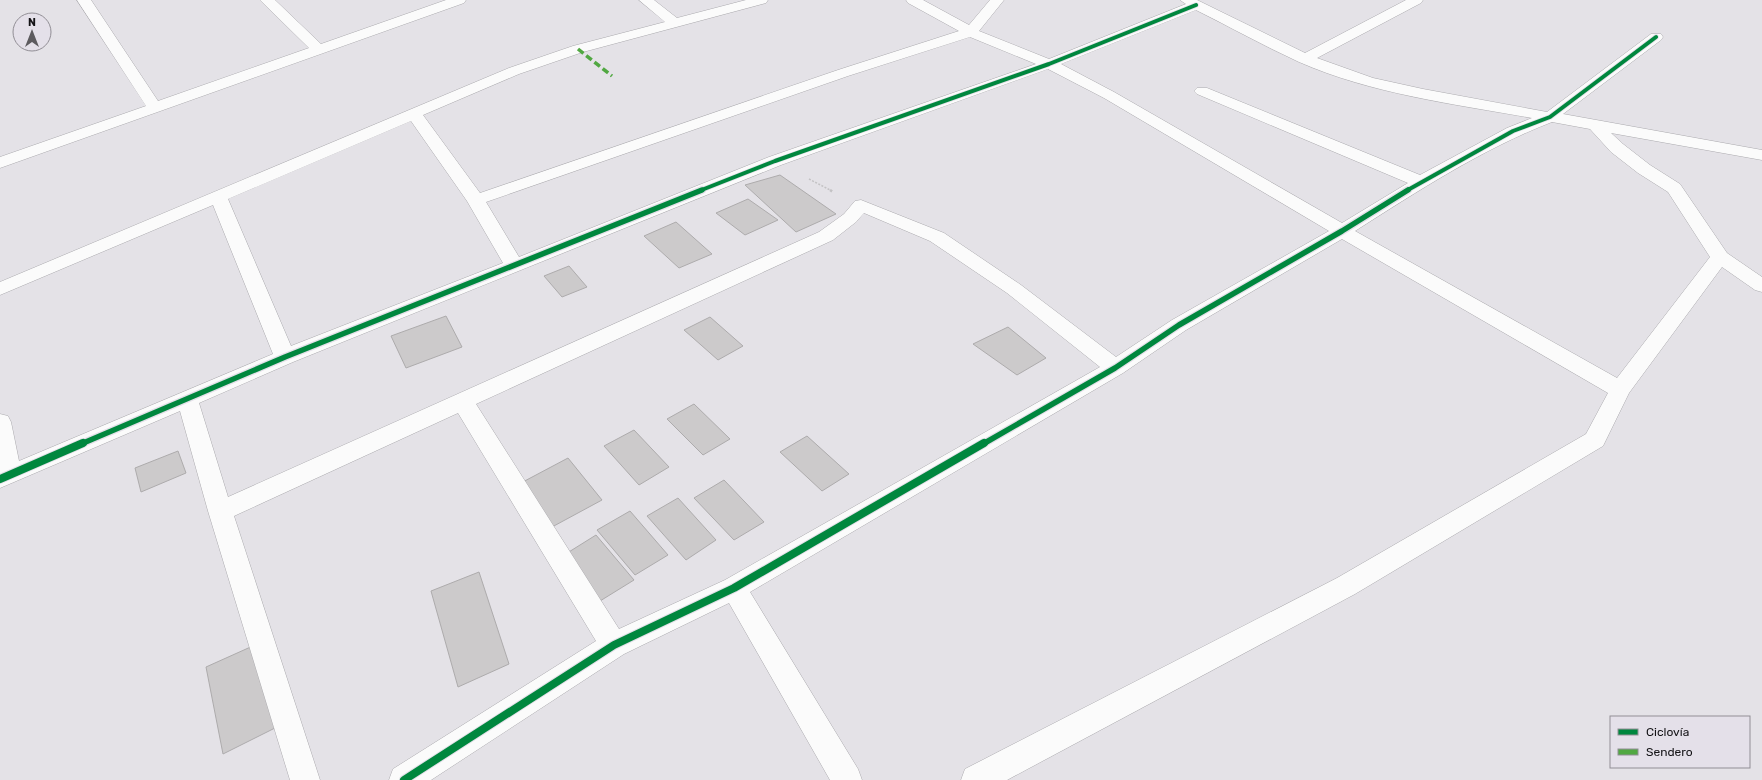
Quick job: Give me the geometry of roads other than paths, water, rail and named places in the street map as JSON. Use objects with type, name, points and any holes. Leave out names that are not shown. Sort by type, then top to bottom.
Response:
[{"type":"street","points":[[84,0],[155,108]]},
{"type":"street","points":[[267,0],[318,50]]},
{"type":"street","points":[[0,163],[457,0]]},
{"type":"street","points":[[646,0],[675,24]]},
{"type":"street","points":[[0,288],[219,197],[514,71],[578,49],[761,0]]},
{"type":"street","points":[[913,0],[971,32],[1049,64],[1108,95],[1620,390]]},
{"type":"street","points":[[476,200],[843,73],[971,32],[997,0]]},
{"type":"street","points":[[1305,59],[1416,0]]},
{"type":"street","points":[[0,422],[5,477],[284,357],[775,161],[1049,64],[1192,2],[1305,59],[1368,81],[1423,94],[1762,155]]},
{"type":"street","points":[[404,780],[614,645],[734,588],[1115,368],[1179,325],[1342,231],[1421,182],[1513,131],[1550,117],[1656,36]]},
{"type":"street","points":[[1202,91],[1421,182]]},
{"type":"street","points":[[414,114],[476,200],[514,265]]},
{"type":"street","points":[[1596,126],[1617,148],[1644,169],[1674,188],[1720,257],[1762,286]]},
{"type":"street","points":[[219,197],[284,357]]},
{"type":"street","points":[[220,511],[826,236],[850,218],[861,205],[937,237],[1014,289],[1115,368]]},
{"type":"street","points":[[976,780],[1346,586],[1595,440],[1620,390],[1720,257]]},
{"type":"street","points":[[187,398],[220,511],[305,780]]},
{"type":"street","points":[[462,401],[614,645]]},
{"type":"street","points":[[734,588],[847,780]]}]
